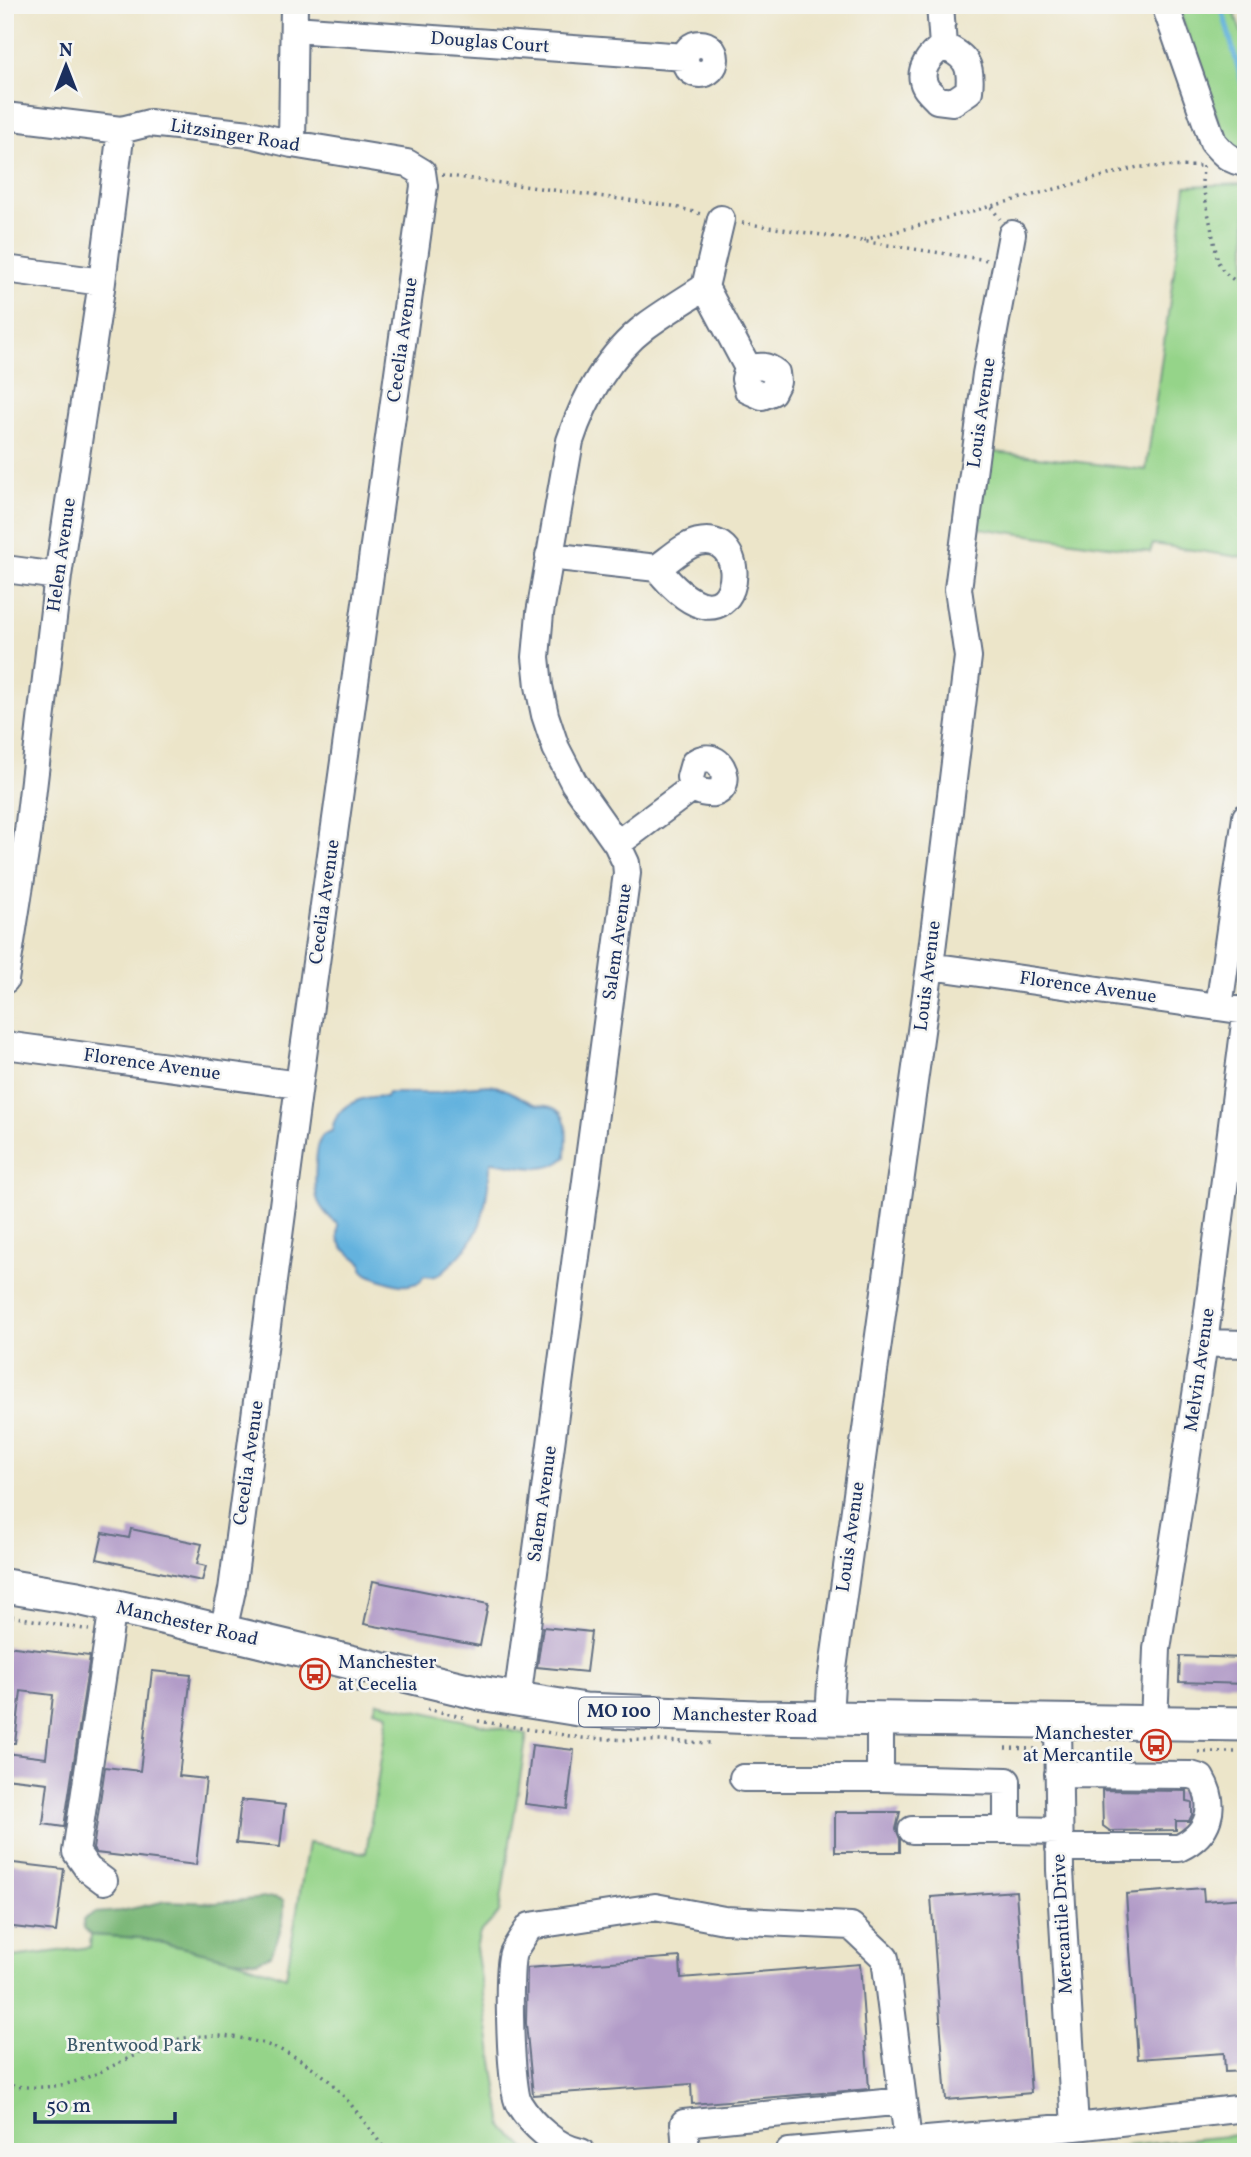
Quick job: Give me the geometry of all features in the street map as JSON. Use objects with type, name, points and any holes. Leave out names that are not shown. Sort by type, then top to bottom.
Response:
[{"type":"main road","name":"Manchester Road","points":[[5,1586],[113,1606],[517,1700],[573,1708],[635,1713],[829,1718],[1246,1724]]},
{"type":"street","points":[[940,5],[943,46]]},
{"type":"street","points":[[1165,5],[1208,155],[1224,155],[1236,162],[1246,163]]},
{"type":"street","points":[[292,144],[294,17]]},
{"type":"street","name":"Douglas Court","points":[[294,17],[685,57]]},
{"type":"street","name":"Litzsinger Road","points":[[5,116],[121,130],[149,123],[250,134],[292,144],[407,163],[423,176]]},
{"type":"street","name":"Helen Avenue","points":[[5,980],[16,839],[102,282],[121,130]]},
{"type":"street","name":"Cecelia Avenue","points":[[223,1632],[232,1590],[423,176]]},
{"type":"street","points":[[722,219],[705,287],[748,368]]},
{"type":"street","name":"Louis Avenue","points":[[829,1718],[830,1690],[930,966],[968,657],[958,589],[986,374],[1012,234]]},
{"type":"street","points":[[5,270],[102,282]]},
{"type":"street","name":"Salem Avenue","points":[[517,1700],[627,873],[626,863],[617,844],[590,810],[556,748],[545,715],[536,657],[540,613],[570,441],[576,421],[597,380],[627,343],[645,327],[705,287]]},
{"type":"street","points":[[549,556],[657,568]]},
{"type":"street","points":[[5,569],[58,576]]},
{"type":"street","points":[[617,844],[692,788]]},
{"type":"street","points":[[1219,1007],[1246,817]]},
{"type":"street","name":"Florence Avenue","points":[[930,966],[1246,1011]]},
{"type":"street","name":"Melvin Avenue","points":[[1154,1723],[1157,1649],[1204,1343],[1246,1016]]},
{"type":"street","name":"Florence Avenue","points":[[5,1045],[299,1085]]},
{"type":"street","points":[[1204,1343],[1246,1344]]},
{"type":"street","points":[[104,1881],[88,1869],[76,1852],[113,1606]]},
{"type":"street","points":[[880,1719],[880,1778]]},
{"type":"street","name":"Mercantile Drive","points":[[1058,1722],[1059,1840],[1075,2127]]},
{"type":"street","points":[[912,1830],[1007,1830],[1059,1840],[1179,1848],[1203,1831],[1208,1818],[1206,1787],[1201,1778],[1191,1774],[1058,1774]]},
{"type":"street","points":[[743,1778],[1007,1781],[1007,1830]]},
{"type":"street","points":[[581,2152],[568,2150],[543,2132],[517,2102],[509,2029],[512,1954],[530,1926],[655,1907],[724,1920],[851,1926],[885,1958],[908,2141]]},
{"type":"street","points":[[686,2152],[684,2123],[903,2101]]},
{"type":"street","points":[[789,2152],[1075,2127],[1246,2108]]},
{"type":"path","points":[[862,240],[1138,167],[1208,155],[1202,182],[1218,262],[1224,272],[1246,290]]},
{"type":"path","points":[[423,176],[444,175],[672,206],[722,219],[1005,263]]},
{"type":"path","points":[[5,2085],[46,2088],[71,2084],[94,2077],[161,2044],[180,2038],[206,2035],[256,2041],[284,2052],[327,2079],[387,2152]]},
{"type":"green space","points":[[1177,5],[1232,5],[1246,47],[1246,146],[1237,148],[1226,142]]},
{"type":"green space","points":[[1246,184],[1246,558],[1153,544],[1150,552],[979,528],[987,451],[1146,470],[1186,186]]},
{"type":"green space","name":"Brentwood Park","points":[[377,1702],[527,1734],[499,1913],[480,1933],[476,1948],[503,2127],[529,2152],[5,2152],[5,1958],[90,1947],[91,1935],[141,1938],[233,1959],[286,1977],[308,1843],[366,1853],[388,1714],[374,1710]]},
{"type":"green space","points":[[274,1897],[283,1900],[281,1928],[271,1955],[257,1961],[233,1959],[141,1938],[91,1935],[84,1928],[83,1920],[94,1913],[121,1911],[166,1901],[215,1903]]},
{"type":"green space","points":[[1246,2134],[1246,2152],[1065,2152]]},
{"type":"water","points":[[489,1085],[505,1089],[532,1103],[558,1110],[565,1121],[566,1157],[558,1163],[540,1168],[491,1162],[485,1205],[478,1229],[472,1241],[445,1270],[433,1277],[424,1276],[420,1282],[404,1285],[370,1276],[362,1269],[362,1263],[343,1248],[338,1238],[338,1224],[325,1212],[317,1198],[316,1166],[322,1136],[332,1131],[338,1114],[356,1101],[386,1097],[388,1093],[439,1093],[463,1087]]},
{"type":"building","points":[[131,1529],[202,1544],[197,1564],[206,1566],[202,1581],[97,1559],[103,1533],[129,1538]]},
{"type":"building","points":[[373,1581],[488,1604],[480,1646],[364,1624]]},
{"type":"building","points":[[543,1627],[591,1632],[586,1672],[537,1667]]},
{"type":"building","points":[[6,1646],[90,1656],[64,1827],[43,1824],[48,1783],[5,1778],[5,1753],[46,1758],[53,1695],[21,1691],[15,1743],[5,1743]]},
{"type":"building","points":[[1180,1656],[1246,1658],[1246,1684],[1179,1682]]},
{"type":"building","points":[[152,1671],[191,1675],[179,1776],[206,1779],[196,1865],[96,1853],[93,1849],[105,1767],[140,1771]]},
{"type":"building","points":[[532,1745],[574,1750],[567,1809],[525,1804]]},
{"type":"building","points":[[1102,1790],[1187,1791],[1187,1801],[1192,1802],[1192,1815],[1189,1821],[1176,1821],[1176,1830],[1110,1831],[1103,1826]]},
{"type":"building","points":[[241,1800],[285,1805],[280,1847],[236,1843]]},
{"type":"building","points":[[835,1812],[900,1812],[896,1829],[900,1839],[900,1852],[835,1852]]},
{"type":"building","points":[[5,1862],[64,1869],[56,1932],[5,1926]]},
{"type":"building","points":[[1203,1888],[1204,1901],[1246,1898],[1246,2071],[1225,2072],[1224,2053],[1138,2059],[1126,1894]]},
{"type":"building","points":[[1016,1891],[1031,2093],[946,2100],[931,1897]]},
{"type":"building","points":[[680,1957],[681,1978],[860,1964],[869,2089],[692,2104],[691,2084],[533,2095],[526,2023],[527,1968]]},
{"type":"waterway","points":[[1221,5],[1246,97]]},
{"type":"place","name":"Manchester at Cecelia","points":[[315,1674]]},
{"type":"place","name":"Manchester at Mercantile","points":[[1156,1745]]}]
